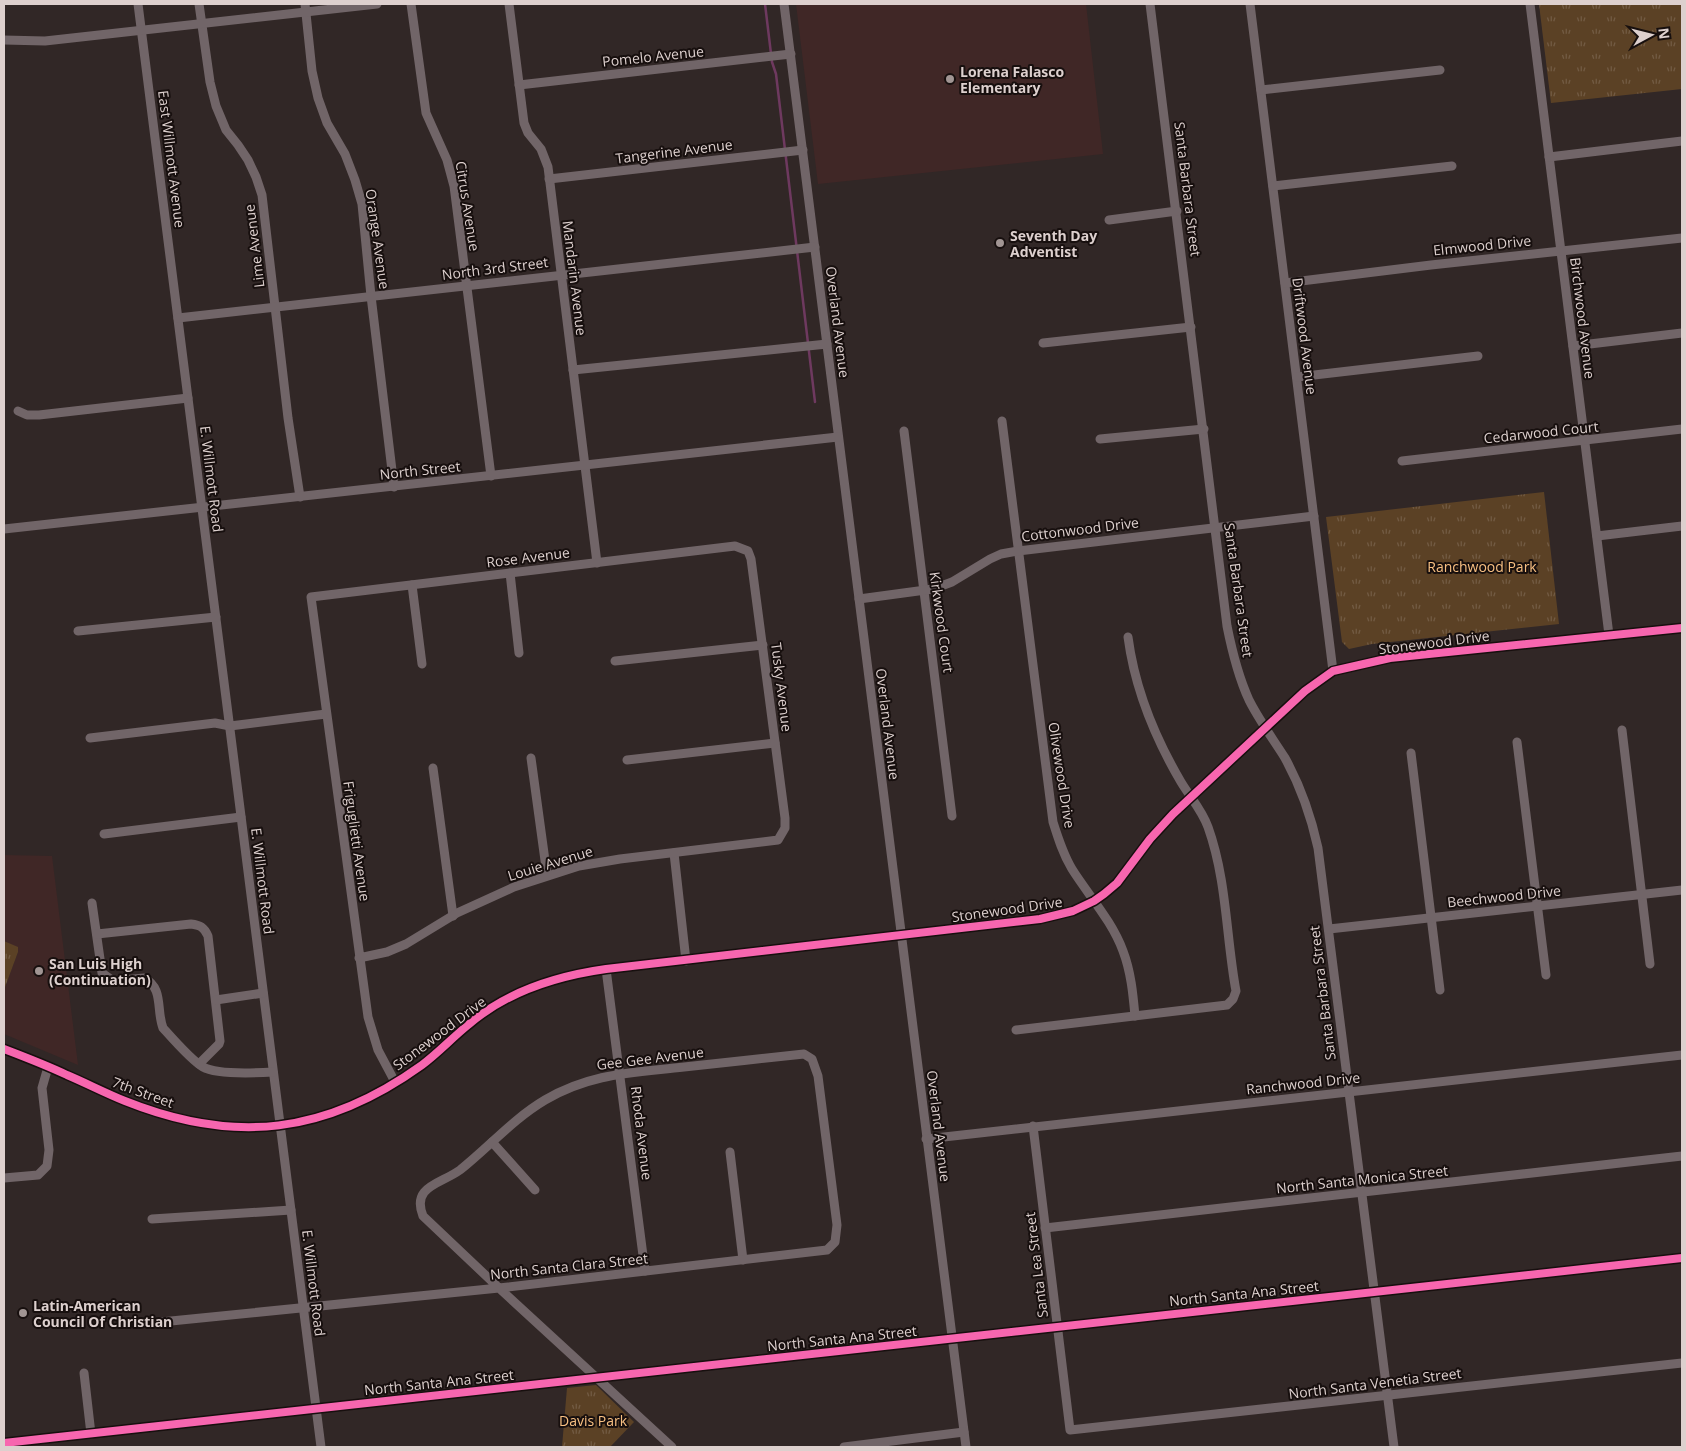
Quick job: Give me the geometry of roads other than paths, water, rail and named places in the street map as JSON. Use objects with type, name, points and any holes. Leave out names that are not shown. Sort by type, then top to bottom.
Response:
[{"type":"street","name":"East Willmott Avenue","points":[[138,4],[178,318]]},
{"type":"street","name":"Lime Avenue","points":[[200,4],[210,82],[216,106],[226,130],[248,160],[262,195],[288,418],[300,497]]},
{"type":"street","points":[[4,40],[45,41],[202,23],[306,8],[377,4]]},
{"type":"street","name":"Citrus Avenue","points":[[411,4],[426,113],[448,160],[452,177],[490,476]]},
{"type":"street","name":"Mandarin Avenue","points":[[509,4],[524,123],[528,133],[541,149],[548,167],[597,563]]},
{"type":"street","name":"Overland Avenue","points":[[784,4],[966,1447]]},
{"type":"street","name":"Santa Barbara Street","points":[[1150,4],[1227,626],[1233,655],[1249,701],[1294,775],[1311,820],[1322,877],[1329,929],[1394,1447]]},
{"type":"street","name":"Driftwood Avenue","points":[[1250,4],[1333,672]]},
{"type":"street","name":"Birchwood Avenue","points":[[1530,4],[1609,635]]},
{"type":"street","name":"Orange Avenue","points":[[306,8],[312,71],[318,98],[327,123],[345,154],[362,204],[394,486]]},
{"type":"street","name":"Pomelo Avenue","points":[[520,85],[790,54]]},
{"type":"street","points":[[1260,90],[1440,70]]},
{"type":"street","points":[[1549,157],[1682,141]]},
{"type":"street","name":"Tangerine Avenue","points":[[549,180],[803,150]]},
{"type":"street","points":[[1273,186],[1452,166]]},
{"type":"street","points":[[1110,220],[1176,211]]},
{"type":"street","name":"Elmwood Drive","points":[[1285,282],[1682,238]]},
{"type":"street","name":"North 3rd Street","points":[[178,318],[815,247]]},
{"type":"street","name":"E. Willmott Road","points":[[178,318],[321,1447]]},
{"type":"street","points":[[1042,343],[1191,326]]},
{"type":"street","points":[[1573,346],[1682,333]]},
{"type":"street","points":[[573,370],[827,344]]},
{"type":"street","points":[[1297,377],[1478,356]]},
{"type":"street","points":[[18,411],[27,415],[39,415],[188,398]]},
{"type":"street","name":"Olivewood Drive","points":[[1002,421],[1053,822],[1072,868],[1123,950],[1132,991],[1135,1016]]},
{"type":"street","points":[[1100,439],[1204,429]]},
{"type":"street","name":"Cedarwood Court","points":[[1402,461],[1682,429]]},
{"type":"street","name":"Kirkwood Court","points":[[904,431],[952,816]]},
{"type":"street","name":"North Street","points":[[4,529],[838,437]]},
{"type":"street","name":"Cottonwood Drive","points":[[859,600],[924,591],[952,582],[1001,554],[1216,526],[1314,516]]},
{"type":"street","points":[[1597,536],[1682,526]]},
{"type":"street","name":"Rose Avenue","points":[[311,597],[735,546],[748,551]]},
{"type":"street","name":"Tusky Avenue","points":[[748,551],[751,559],[763,644],[785,828]]},
{"type":"street","points":[[510,573],[519,653]]},
{"type":"street","points":[[412,585],[422,664]]},
{"type":"street","name":"Friguglietti Avenue","points":[[311,597],[369,1025],[378,1050],[395,1082]]},
{"type":"street","points":[[78,631],[216,618]]},
{"type":"street","name":"Stonewood Drive","points":[[280,1126],[316,1119],[341,1111],[365,1100],[437,1053],[467,1025],[487,1011],[512,996],[556,979],[606,969],[1052,918],[1073,911],[1094,901],[1117,883],[1150,838],[1305,691],[1333,672],[1390,658],[1682,628]]},
{"type":"street","points":[[1016,1030],[1227,1005],[1233,1000],[1236,991],[1220,868],[1208,827],[1192,797],[1182,784],[1150,722],[1137,682],[1128,637]]},
{"type":"street","points":[[615,661],[763,644]]},
{"type":"street","points":[[90,738],[216,723],[230,726],[326,714]]},
{"type":"street","points":[[1622,730],[1650,964]]},
{"type":"street","points":[[1516,742],[1546,974]]},
{"type":"street","points":[[627,760],[776,743]]},
{"type":"street","points":[[1411,753],[1440,990]]},
{"type":"street","points":[[532,758],[547,875]]},
{"type":"street","points":[[434,768],[453,916]]},
{"type":"street","points":[[104,834],[241,817]]},
{"type":"street","name":"Louie Avenue","points":[[360,958],[387,952],[406,944],[453,916],[514,887],[547,875],[579,866],[612,860],[778,840],[785,828]]},
{"type":"street","points":[[674,854],[686,961]]},
{"type":"street","name":"Beechwood Drive","points":[[1329,929],[1682,890]]},
{"type":"street","points":[[92,903],[102,973],[113,981],[144,978],[153,984],[156,990],[160,1022],[163,1028],[199,1064],[212,1070],[247,1073],[273,1072]]},
{"type":"street","points":[[96,934],[191,924],[201,926],[208,936],[220,1041],[199,1064]]},
{"type":"street","name":"Rhoda Avenue","points":[[606,969],[645,1271]]},
{"type":"street","points":[[216,1000],[263,993]]},
{"type":"street","name":"7th Street","points":[[4,1049],[124,1101],[176,1118],[222,1126],[280,1126]]},
{"type":"street","name":"Gee Gee Avenue","points":[[499,1288],[423,1216],[419,1199],[430,1186],[454,1174],[521,1115],[570,1087],[590,1080],[620,1074],[804,1054],[812,1059],[818,1076],[836,1225],[836,1242]]},
{"type":"street","name":"Ranchwood Drive","points":[[926,1139],[1682,1057]]},
{"type":"street","points":[[4,1178],[38,1175],[47,1166],[49,1150],[42,1088],[48,1067]]},
{"type":"street","name":"Santa Lea Street","points":[[1033,1126],[1070,1430]]},
{"type":"street","points":[[492,1142],[535,1190]]},
{"type":"street","points":[[730,1152],[743,1260]]},
{"type":"street","name":"North Santa Monica Street","points":[[1045,1228],[1682,1156]]},
{"type":"street","points":[[152,1219],[291,1210]]},
{"type":"street","name":"North Santa Clara Street","points":[[162,1322],[499,1288],[819,1251],[827,1250],[836,1242]]},
{"type":"street","name":"North Santa Ana Street","points":[[4,1443],[1682,1258]]},
{"type":"street","points":[[499,1288],[672,1447]]},
{"type":"street","name":"North Santa Venetia Street","points":[[1070,1430],[1246,1412],[1387,1394],[1682,1364]]},
{"type":"street","points":[[84,1373],[91,1434]]},
{"type":"street","points":[[844,1447],[964,1432]]},
{"type":"waterway","points":[[765,4],[772,62],[776,74],[815,402]]},
{"type":"place","name":"Lorena Falasco Elementary","points":[[950,79]]},
{"type":"place","name":"Seventh Day Adventist","points":[[1000,243]]},
{"type":"place","name":"San Luis High (Continuation)","points":[[39,971]]},
{"type":"place","name":"Latin-American Council Of Christian","points":[[23,1313]]},
{"type":"park label","name":"Ranchwood Park","points":[[1482,566]]},
{"type":"park label","name":"Davis Park","points":[[593,1420]]}]
